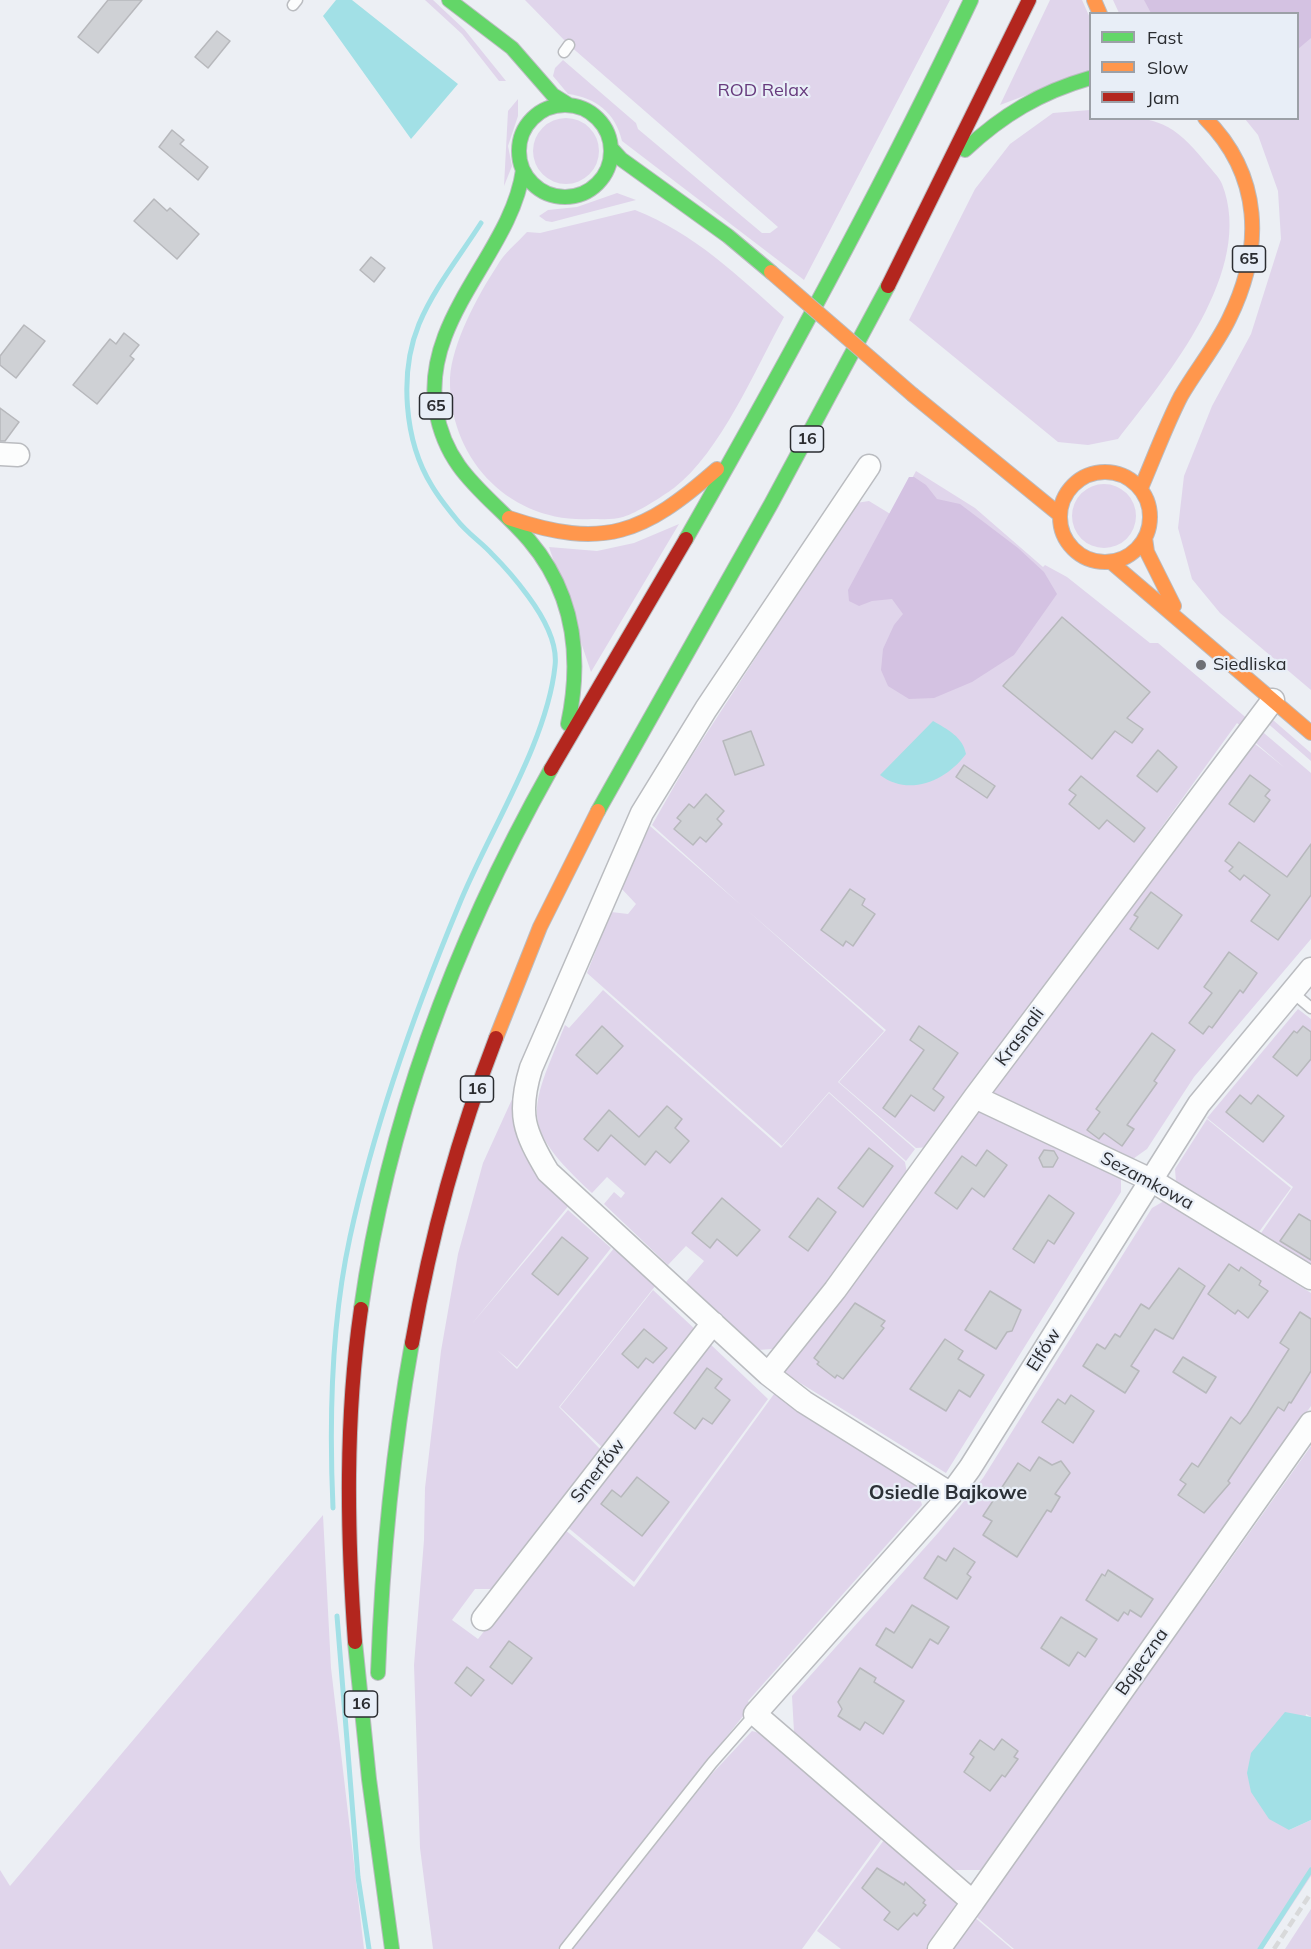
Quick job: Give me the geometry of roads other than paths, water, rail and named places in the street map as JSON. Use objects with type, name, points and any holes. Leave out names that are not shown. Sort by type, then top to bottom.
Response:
[{"type":"main road","points":[[449,0],[497,55]]},
{"type":"main road","points":[[449,0],[512,48],[553,95],[593,115],[605,130],[611,148],[608,168],[596,185],[577,195],[555,196],[536,186],[523,170]]},
{"type":"main road","name":"16","points":[[392,1949],[371,1804],[357,1663],[350,1479],[356,1345],[368,1258],[386,1177],[418,1063],[471,931],[521,824],[732,456],[840,262],[971,0]]},
{"type":"main road","name":"16","points":[[378,1692],[379,1613],[386,1504],[399,1420],[427,1272],[445,1192],[478,1084],[518,978],[575,852],[810,432],[880,302],[1029,0]]},
{"type":"main road","points":[[947,169],[984,130],[1010,110],[1045,92],[1089,78]]},
{"type":"main road","points":[[526,104],[530,122]]},
{"type":"main road","points":[[474,277],[513,208],[522,186],[520,145],[530,122],[548,109],[569,105]]},
{"type":"main road","name":"65","points":[[1141,488],[1181,397],[1229,319],[1249,268],[1252,227],[1249,192],[1240,163],[1221,134],[1207,120]]},
{"type":"main road","points":[[611,148],[728,236],[913,395],[1060,515]]},
{"type":"main road","points":[[596,185],[616,186]]},
{"type":"main road","points":[[645,194],[695,213]]},
{"type":"main road","points":[[539,208],[555,196]]},
{"type":"main road","name":"65","points":[[519,227],[474,277],[450,321],[441,345],[436,373],[436,406],[442,435],[460,472],[482,498],[507,518],[575,535],[600,535],[635,526],[664,512],[732,456]]},
{"type":"main road","points":[[1145,438],[1181,397]]},
{"type":"main road","points":[[979,450],[1023,466]]},
{"type":"main road","points":[[1113,472],[1126,459]]},
{"type":"main road","points":[[1145,538],[1128,556],[1111,562],[1097,562],[1084,557],[1072,548],[1064,537],[1060,515],[1064,496],[1073,484],[1092,474],[1113,472],[1128,477],[1141,488],[1150,510],[1145,538],[1147,552],[1160,584],[1187,627]]},
{"type":"main road","points":[[1054,478],[1073,484]]},
{"type":"main road","points":[[507,518],[528,539],[559,586],[576,636],[576,694],[550,771]]},
{"type":"main road","points":[[1111,562],[1311,733]]},
{"type":"main road","name":"16","points":[[378,1726],[388,1926]]},
{"type":"street","points":[[869,466],[706,709],[642,813],[531,1068],[524,1093],[522,1115],[530,1141],[548,1172],[768,1374],[804,1402],[951,1494]]},
{"type":"street","name":"Krasnali","points":[[768,1374],[824,1305],[975,1097],[1273,700]]},
{"type":"street","name":"Elfów","points":[[755,1714],[951,1494],[970,1468],[1199,1104],[1311,969]]},
{"type":"street","name":"Sezamkowa","points":[[975,1097],[1151,1180],[1311,1278]]},
{"type":"street","name":"Smerfów","points":[[483,1619],[713,1323]]},
{"type":"street","name":"Bajeczna","points":[[939,1949],[1311,1423]]},
{"type":"street","points":[[755,1714],[973,1902]]},
{"type":"lane","points":[[1292,992],[1311,1008]]},
{"type":"lane","points":[[566,1949],[712,1763],[755,1714]]},
{"type":"water","points":[[336,0],[352,0],[458,84],[411,139],[323,16]]},
{"type":"water","points":[[933,721],[954,734],[962,743],[966,754],[958,764],[938,778],[915,785],[891,782],[880,775]]},
{"type":"water","points":[[1285,1712],[1311,1717],[1311,1820],[1289,1830],[1269,1819],[1251,1792],[1247,1773],[1251,1753]]},
{"type":"waterway","points":[[333,1508],[331,1440],[335,1338],[350,1237],[371,1152],[411,1027],[459,905],[541,726],[555,666],[554,648],[539,612],[511,574],[461,525],[438,495],[415,449],[410,428],[407,385],[413,343],[419,324],[440,285],[481,223]]},
{"type":"waterway","points":[[337,1616],[358,1877],[369,1949]]},
{"type":"waterway","points":[[1260,1949],[1311,1870]]},
{"type":"railway","points":[[1274,1949],[1311,1893]]},
{"type":"place","name":"Siedliska","points":[[1201,665]]},
{"type":"district","name":"Osiedle Bajkowe","points":[[948,1493]]},
{"type":"park label","name":"ROD Relax","points":[[763,91]]}]
